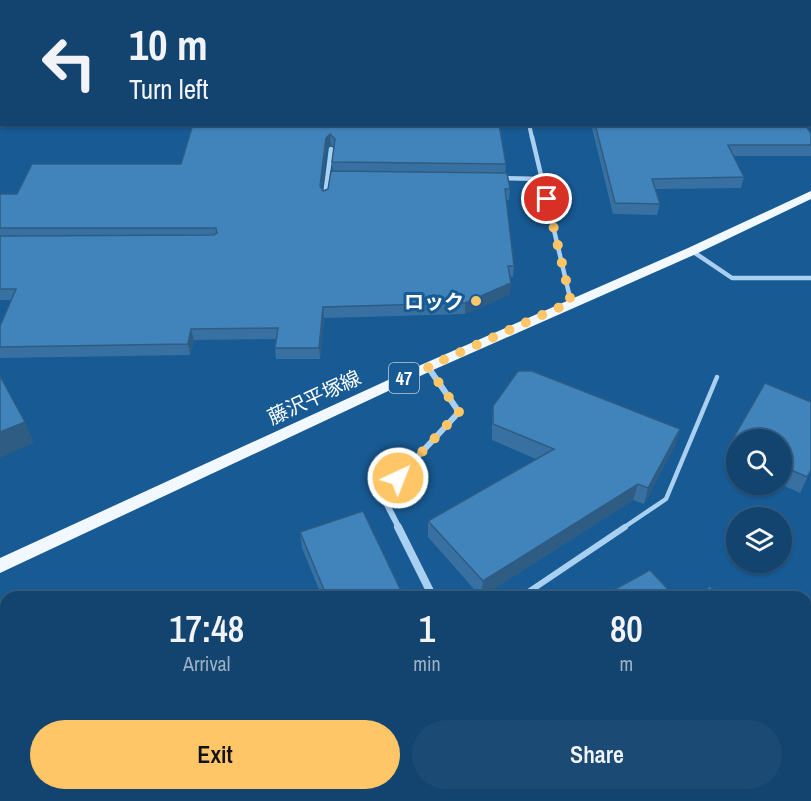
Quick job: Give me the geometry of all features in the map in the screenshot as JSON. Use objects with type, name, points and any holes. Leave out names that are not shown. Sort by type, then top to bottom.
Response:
[{"type":"main road","name":"藤沢平塚線","points":[[0,566],[428,367],[571,302],[692,251],[811,195]]},
{"type":"street","points":[[529,126],[571,302]]},
{"type":"street","points":[[325,197],[330,148]]},
{"type":"street","points":[[327,177],[339,177]]},
{"type":"street","points":[[494,178],[542,179]]},
{"type":"street","points":[[692,251],[732,278],[811,278]]},
{"type":"street","points":[[428,367],[459,412],[382,495],[430,591]]},
{"type":"lane","points":[[531,591],[666,499],[717,377]]},
{"type":"building","points":[[192,126],[499,126],[506,164],[332,162],[335,139],[330,134],[326,138],[320,186],[323,191],[328,189],[331,171],[507,173],[510,189],[505,189],[514,266],[508,266],[511,283],[465,303],[323,307],[319,348],[275,348],[278,328],[191,329],[188,344],[0,347],[0,326],[16,289],[0,289],[0,236],[213,235],[217,233],[216,228],[0,228],[0,194],[17,194],[32,164],[181,164]]},
{"type":"building","points":[[596,126],[806,126],[811,134],[811,145],[728,145],[744,177],[652,179],[660,204],[615,203]]},
{"type":"building","points":[[518,371],[532,371],[680,429],[648,488],[638,484],[483,581],[428,521],[554,449],[493,424],[493,406]]},
{"type":"building","points":[[0,376],[25,422],[0,432]]},
{"type":"building","points":[[765,383],[811,402],[811,470],[807,477],[792,470],[792,429],[739,429]]},
{"type":"building","points":[[363,511],[401,591],[325,591],[300,532]]},
{"type":"building","points":[[650,570],[669,591],[612,591]]},
{"type":"place","name":"ロック","points":[[476,301]]},
{"type":"route","points":[[398,478],[459,412],[428,367],[571,302],[547,199]]}]
